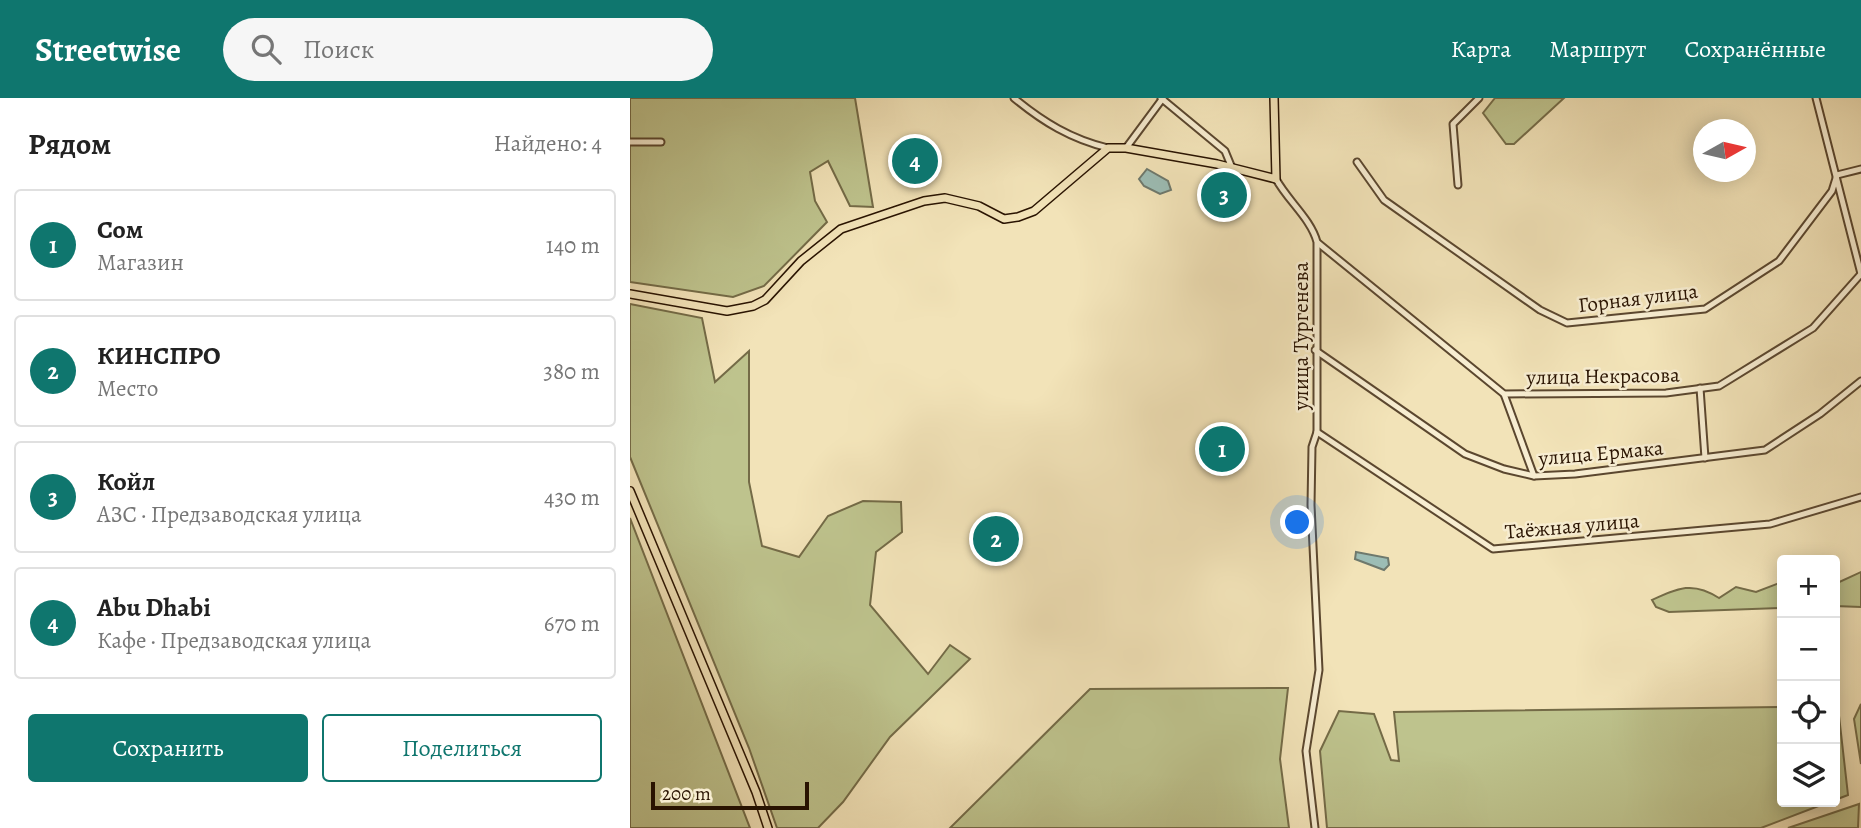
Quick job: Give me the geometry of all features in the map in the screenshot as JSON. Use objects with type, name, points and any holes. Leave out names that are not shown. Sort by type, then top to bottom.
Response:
[{"type":"main road","points":[[630,294],[727,311],[753,306],[765,300],[801,261],[841,229],[924,201],[945,198],[979,206],[1004,219],[1018,217],[1034,211],[1108,148],[1126,148],[1232,167],[1276,179],[1274,98]]},
{"type":"main road","points":[[630,491],[756,792],[768,828]]},
{"type":"street","points":[[1014,98],[1065,134],[1108,148]]},
{"type":"street","points":[[1126,148],[1162,98],[1224,150],[1232,167]]},
{"type":"street","points":[[1458,185],[1453,124],[1479,98]]},
{"type":"street","points":[[1816,98],[1861,274]]},
{"type":"street","points":[[630,142],[661,142]]},
{"type":"street","name":"Горная улица","points":[[1357,162],[1384,200],[1539,310],[1567,323],[1704,309],[1779,261],[1832,191],[1837,175]]},
{"type":"street","points":[[1837,175],[1861,169]]},
{"type":"street","name":"улица Тургенева","points":[[1276,179],[1285,197],[1308,223],[1317,243],[1317,432],[1312,447],[1311,505],[1319,670],[1306,751],[1315,828]]},
{"type":"street","name":"улица Некрасова","points":[[1317,243],[1504,394],[1666,393],[1719,386],[1812,328],[1861,274]]},
{"type":"street","name":"улица Ермака","points":[[1315,350],[1465,454],[1504,470],[1534,476],[1575,474],[1765,450],[1820,414],[1861,381]]},
{"type":"street","points":[[1700,388],[1705,458]]},
{"type":"street","points":[[1504,394],[1534,476]]},
{"type":"street","name":"Таёжная улица","points":[[1317,432],[1493,549],[1770,524],[1861,497]]},
{"type":"green space","points":[[630,98],[855,98],[873,207],[850,206],[828,161],[810,172],[815,201],[827,222],[764,286],[733,297],[630,282]]},
{"type":"green space","points":[[1495,98],[1564,98],[1514,144],[1506,144],[1483,113]]},
{"type":"green space","points":[[630,304],[702,318],[715,382],[749,351],[749,482],[762,546],[799,557],[828,516],[863,501],[901,502],[902,532],[876,552],[870,605],[928,674],[950,645],[970,659],[890,737],[843,802],[818,828],[777,828],[749,748],[630,457]]},
{"type":"green space","points":[[630,518],[750,828],[630,828]]},
{"type":"green space","points":[[1861,572],[1861,607],[1840,606],[1840,582]]},
{"type":"green space","points":[[1777,584],[1777,608],[1669,612],[1656,607],[1652,600],[1686,588],[1701,589],[1719,598],[1736,587],[1756,592]]},
{"type":"green space","points":[[1288,688],[1280,759],[1289,828],[950,828],[1090,689]]},
{"type":"green space","points":[[1861,704],[1861,764],[1854,719]]},
{"type":"green space","points":[[1777,707],[1777,807],[1816,807],[1761,828],[1327,828],[1320,751],[1339,711],[1374,714],[1391,760],[1399,761],[1394,712]]},
{"type":"green space","points":[[1840,725],[1848,795],[1840,798]]},
{"type":"green space","points":[[1859,804],[1858,828],[1788,828]]},
{"type":"water","points":[[1147,169],[1168,181],[1171,190],[1160,194],[1144,186],[1139,179]]},
{"type":"water","points":[[1356,552],[1388,558],[1389,565],[1384,570],[1355,559]]},
{"type":"place","name":"Abu Dhabi","points":[[915,161]]},
{"type":"place","name":"Койл","points":[[1224,195]]},
{"type":"place","name":"Сом","points":[[1222,449]]},
{"type":"place","name":"КИНСПРО","points":[[996,539]]}]
